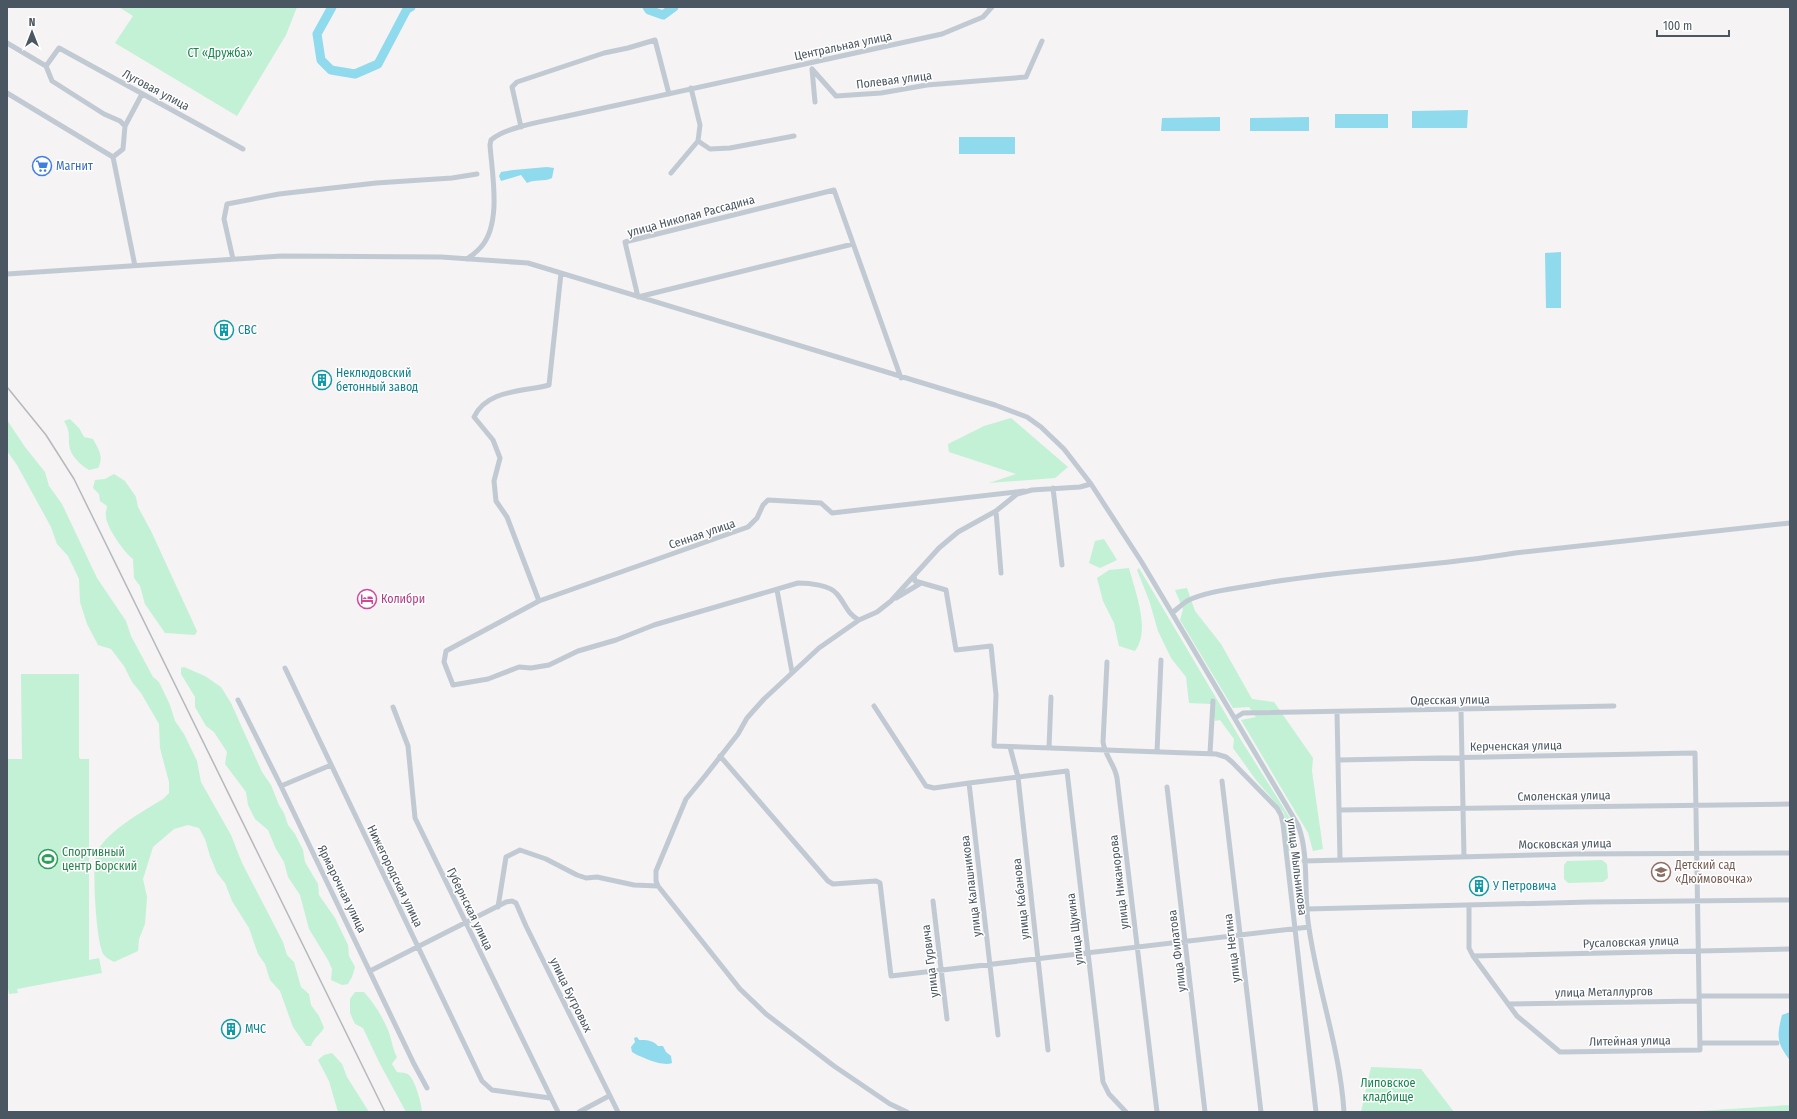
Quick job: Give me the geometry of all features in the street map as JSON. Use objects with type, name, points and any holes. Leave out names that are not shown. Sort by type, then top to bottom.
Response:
[{"type":"street","name":"Центральная улица","points":[[467,259],[482,247],[491,228],[494,199],[490,142],[494,138],[521,127],[691,88],[942,34],[983,18],[992,7]]},
{"type":"street","points":[[521,127],[512,86],[517,82],[604,53],[655,40],[669,94]]},
{"type":"street","name":"Полевая улица","points":[[812,70],[836,96],[881,93],[927,86],[1026,77],[1042,41]]},
{"type":"street","points":[[7,43],[46,66],[52,81],[104,114],[120,121],[125,126]]},
{"type":"street","name":"Луговая улица","points":[[46,66],[59,48],[244,149]]},
{"type":"street","points":[[808,64],[812,70],[815,102]]},
{"type":"street","points":[[671,173],[698,140],[700,125],[691,88]]},
{"type":"street","points":[[7,93],[113,157],[135,266]]},
{"type":"street","points":[[113,157],[123,149],[125,126],[142,94]]},
{"type":"street","points":[[698,140],[710,149],[730,148],[794,136]]},
{"type":"street","points":[[233,259],[224,219],[227,204],[279,194],[376,183],[452,178],[477,174]]},
{"type":"street","name":"улица Николая Рассадина","points":[[853,244],[638,297],[625,242],[834,190],[901,378]]},
{"type":"street","points":[[7,274],[233,259],[330,256],[441,257],[528,264],[901,378],[995,405],[1027,417],[1055,440],[1091,484],[1172,613],[1298,825],[1302,839],[1309,927],[1340,1077],[1344,1112]]},
{"type":"street","points":[[539,601],[510,524],[496,501],[494,481],[500,458],[493,440],[474,417],[478,408],[504,393],[533,390],[549,386],[561,273]]},
{"type":"street","points":[[891,601],[939,548],[958,532],[996,510],[1017,494],[1024,491],[1080,487],[1091,484]]},
{"type":"street","points":[[1053,488],[1062,566]]},
{"type":"street","name":"Сенная улица","points":[[777,590],[654,625],[616,640],[578,651],[549,665],[531,668],[519,667],[488,679],[453,685],[444,662],[446,651],[539,601],[748,527],[757,518],[763,505],[768,500],[821,503],[832,513],[1024,491]]},
{"type":"street","points":[[996,510],[1001,573]]},
{"type":"street","points":[[1172,613],[1192,599],[1225,589],[1278,581],[1409,565],[1470,561],[1515,553],[1790,523]]},
{"type":"street","points":[[914,576],[915,581],[921,583]]},
{"type":"street","points":[[792,672],[777,590],[793,584],[802,583],[830,589],[837,594],[850,615],[859,620]]},
{"type":"street","points":[[907,1112],[890,1104],[841,1070],[766,1014],[740,989],[658,886],[656,881],[656,871],[684,802],[738,734],[747,718],[764,699],[819,648],[859,620],[877,612],[891,601],[921,583]]},
{"type":"street","name":"улица Мыльникова","points":[[921,583],[946,590],[956,650],[991,646],[996,695],[994,746],[1210,753],[1223,755],[1232,762],[1276,808],[1281,815],[1316,1112]]},
{"type":"street","points":[[1158,752],[1161,660]]},
{"type":"street","name":"улица Никанорова","points":[[1107,662],[1104,749],[1116,773],[1157,1112]]},
{"type":"street","name":"Нижегородская улица","points":[[285,668],[482,1081],[492,1090],[550,1098]]},
{"type":"street","points":[[1049,748],[1051,697]]},
{"type":"street","name":"Ярмарочная улица","points":[[238,700],[426,1088]]},
{"type":"street","points":[[1210,753],[1213,701]]},
{"type":"street","points":[[874,706],[926,786],[934,788],[1018,776]]},
{"type":"street","name":"Одесская улица","points":[[1235,718],[1243,713],[1614,706]]},
{"type":"street","name":"Губернская улица","points":[[393,707],[408,746],[415,818],[558,1112]]},
{"type":"street","points":[[1460,710],[1464,856]]},
{"type":"street","points":[[1337,712],[1340,860]]},
{"type":"street","name":"улица Кабанова","points":[[1010,747],[1018,776],[1048,1050]]},
{"type":"street","name":"Керченская улица","points":[[1338,760],[1695,753],[1696,804]]},
{"type":"street","points":[[720,756],[828,881],[833,884],[876,881],[880,883],[891,976],[1309,927]]},
{"type":"street","points":[[281,786],[331,765]]},
{"type":"street","name":"улица Щукина","points":[[1018,776],[1067,771],[1104,1086],[1109,1094],[1126,1112]]},
{"type":"street","name":"улица Негина","points":[[1222,781],[1261,1112]]},
{"type":"street","name":"улица Калашникова","points":[[969,783],[998,1035]]},
{"type":"street","name":"улица Филатова","points":[[1167,788],[1205,1112]]},
{"type":"street","points":[[1696,804],[1700,1043],[1777,1043]]},
{"type":"street","name":"Смоленская улица","points":[[1339,810],[1696,804],[1790,804]]},
{"type":"street","points":[[370,971],[498,907],[506,857],[520,850],[546,859],[586,878],[597,877],[634,885],[658,886]]},
{"type":"street","name":"Московская улица","points":[[1304,862],[1464,856],[1790,852]]},
{"type":"street","points":[[1307,909],[1790,900]]},
{"type":"street","name":"улица Гурвича","points":[[933,901],[947,1019]]},
{"type":"street","name":"улица Бугровых","points":[[498,907],[506,902],[516,903],[618,1112]]},
{"type":"street","points":[[1469,905],[1468,948],[1509,1004]]},
{"type":"street","name":"Русаловская улица","points":[[1473,956],[1790,948]]},
{"type":"street","name":"улица Металлургов","points":[[1509,1004],[1790,996]]},
{"type":"street","name":"Литейная улица","points":[[1509,1004],[1517,1016],[1560,1052],[1700,1050],[1700,1043]]},
{"type":"street","points":[[579,1112],[610,1096]]},
{"type":"green space","name":"СТ «Дружба»","points":[[119,7],[297,7],[286,35],[237,116],[115,43],[133,16]]},
{"type":"green space","points":[[1011,418],[1068,467],[1055,478],[989,483],[1016,474],[949,452],[948,444],[984,426]]},
{"type":"green space","points":[[70,419],[79,428],[84,437],[93,439],[101,457],[98,468],[89,470],[80,464],[73,455],[69,445],[68,429],[64,421]]},
{"type":"green space","points":[[7,420],[25,447],[45,472],[49,486],[62,504],[97,578],[126,621],[131,636],[153,677],[159,682],[170,705],[175,721],[184,734],[197,761],[201,782],[231,835],[242,863],[283,942],[287,955],[294,962],[301,987],[309,994],[311,1005],[319,1016],[324,1028],[311,1046],[306,1046],[293,1027],[280,991],[270,980],[265,964],[258,954],[249,928],[232,901],[225,883],[217,873],[205,839],[199,828],[188,825],[174,829],[153,847],[143,879],[147,897],[145,924],[139,939],[138,951],[114,962],[104,955],[101,949],[97,923],[94,874],[96,855],[106,839],[115,831],[135,816],[163,799],[169,793],[169,782],[160,748],[159,724],[141,693],[132,682],[124,666],[111,649],[98,645],[87,624],[80,602],[79,579],[68,556],[57,544],[51,527],[17,465],[7,451]]},
{"type":"green space","points":[[114,474],[125,481],[136,497],[138,507],[151,531],[197,631],[195,635],[165,633],[145,604],[140,586],[134,578],[133,559],[129,556],[112,533],[107,521],[107,506],[100,501],[99,494],[93,488],[95,480],[105,479]]},
{"type":"green space","points":[[1104,539],[1117,560],[1100,568],[1089,563],[1095,541]]},
{"type":"green space","points":[[1129,568],[1138,599],[1142,622],[1140,642],[1135,651],[1119,646],[1114,623],[1103,601],[1097,578],[1109,570]]},
{"type":"green space","points":[[1139,568],[1241,740],[1290,818],[1295,833],[1291,838],[1292,849],[1288,851],[1284,813],[1256,780],[1233,748],[1234,739],[1220,720],[1215,721],[1211,704],[1189,703],[1186,677],[1171,658],[1158,631],[1149,600],[1137,570]]},
{"type":"green space","points":[[1187,588],[1195,611],[1221,644],[1252,699],[1274,702],[1313,758],[1312,771],[1323,849],[1313,851],[1308,833],[1241,720],[1256,717],[1249,707],[1233,708],[1180,620],[1183,609],[1175,590]]},
{"type":"green space","points":[[184,667],[205,676],[221,687],[231,703],[262,772],[271,785],[288,825],[295,834],[303,850],[305,862],[318,884],[319,895],[335,918],[348,945],[349,956],[355,967],[348,984],[342,985],[331,980],[332,969],[309,929],[300,895],[288,877],[284,862],[276,849],[268,830],[255,819],[248,805],[246,792],[225,764],[227,752],[214,732],[206,726],[195,707],[195,697],[181,674],[181,668]]},
{"type":"green space","name":"Спортивный центр Борский","points":[[21,674],[79,674],[79,757],[80,759],[89,759],[89,960],[99,958],[102,973],[17,989],[18,993],[9,994],[7,983],[7,759],[22,759]]},
{"type":"green space","points":[[1602,860],[1607,864],[1608,878],[1603,882],[1568,883],[1564,879],[1564,865],[1567,861]]},
{"type":"green space","points":[[355,992],[364,992],[386,1025],[397,1057],[392,1064],[397,1072],[406,1073],[414,1082],[422,1112],[406,1112],[379,1062],[363,1028],[355,1024],[350,1013],[350,999]]},
{"type":"green space","points":[[332,1053],[342,1064],[347,1077],[369,1112],[338,1112],[329,1081],[318,1060],[324,1055]]},
{"type":"green space","name":"Липовское кладбище","points":[[1371,1067],[1421,1069],[1454,1112],[1361,1112]]},
{"type":"green space","points":[[1790,1105],[1790,1112],[1685,1112]]},
{"type":"water","points":[[1468,110],[1467,128],[1412,128],[1412,111]]},
{"type":"water","points":[[1335,114],[1388,114],[1388,128],[1335,128]]},
{"type":"water","points":[[1220,117],[1220,131],[1161,131],[1162,118]]},
{"type":"water","points":[[1309,117],[1309,131],[1250,131],[1250,118]]},
{"type":"water","points":[[959,137],[1015,137],[1015,154],[959,154]]},
{"type":"water","points":[[547,167],[554,168],[552,178],[546,180],[527,183],[521,175],[501,181],[499,176],[501,172]]},
{"type":"water","points":[[1561,252],[1561,308],[1546,308],[1545,253]]},
{"type":"water","points":[[1790,1012],[1789,1059],[1780,1043],[1779,1028],[1782,1015]]},
{"type":"water","points":[[637,1037],[639,1040],[649,1041],[658,1046],[663,1046],[666,1052],[671,1056],[672,1063],[657,1063],[632,1052],[631,1047],[635,1042],[634,1038]]},
{"type":"waterway","points":[[332,7],[317,34],[321,60],[331,70],[355,74],[378,64],[407,9],[411,7]]},
{"type":"waterway","points":[[647,7],[649,10],[663,15],[674,7]]},
{"type":"railway","points":[[7,387],[46,435],[74,479],[385,1112]]},
{"type":"place","name":"Магнит","points":[[42,166]]},
{"type":"place","name":"СВС","points":[[224,330]]},
{"type":"place","name":"Неклюдовский бетонный завод","points":[[322,380]]},
{"type":"place","name":"Колибри","points":[[367,599]]},
{"type":"place","name":"Спортивный центр Борский","points":[[48,859]]},
{"type":"place","name":"Детский сад «Дюймовочка»","points":[[1661,872]]},
{"type":"place","name":"У Петровича","points":[[1479,886]]},
{"type":"place","name":"МЧС","points":[[231,1029]]}]
